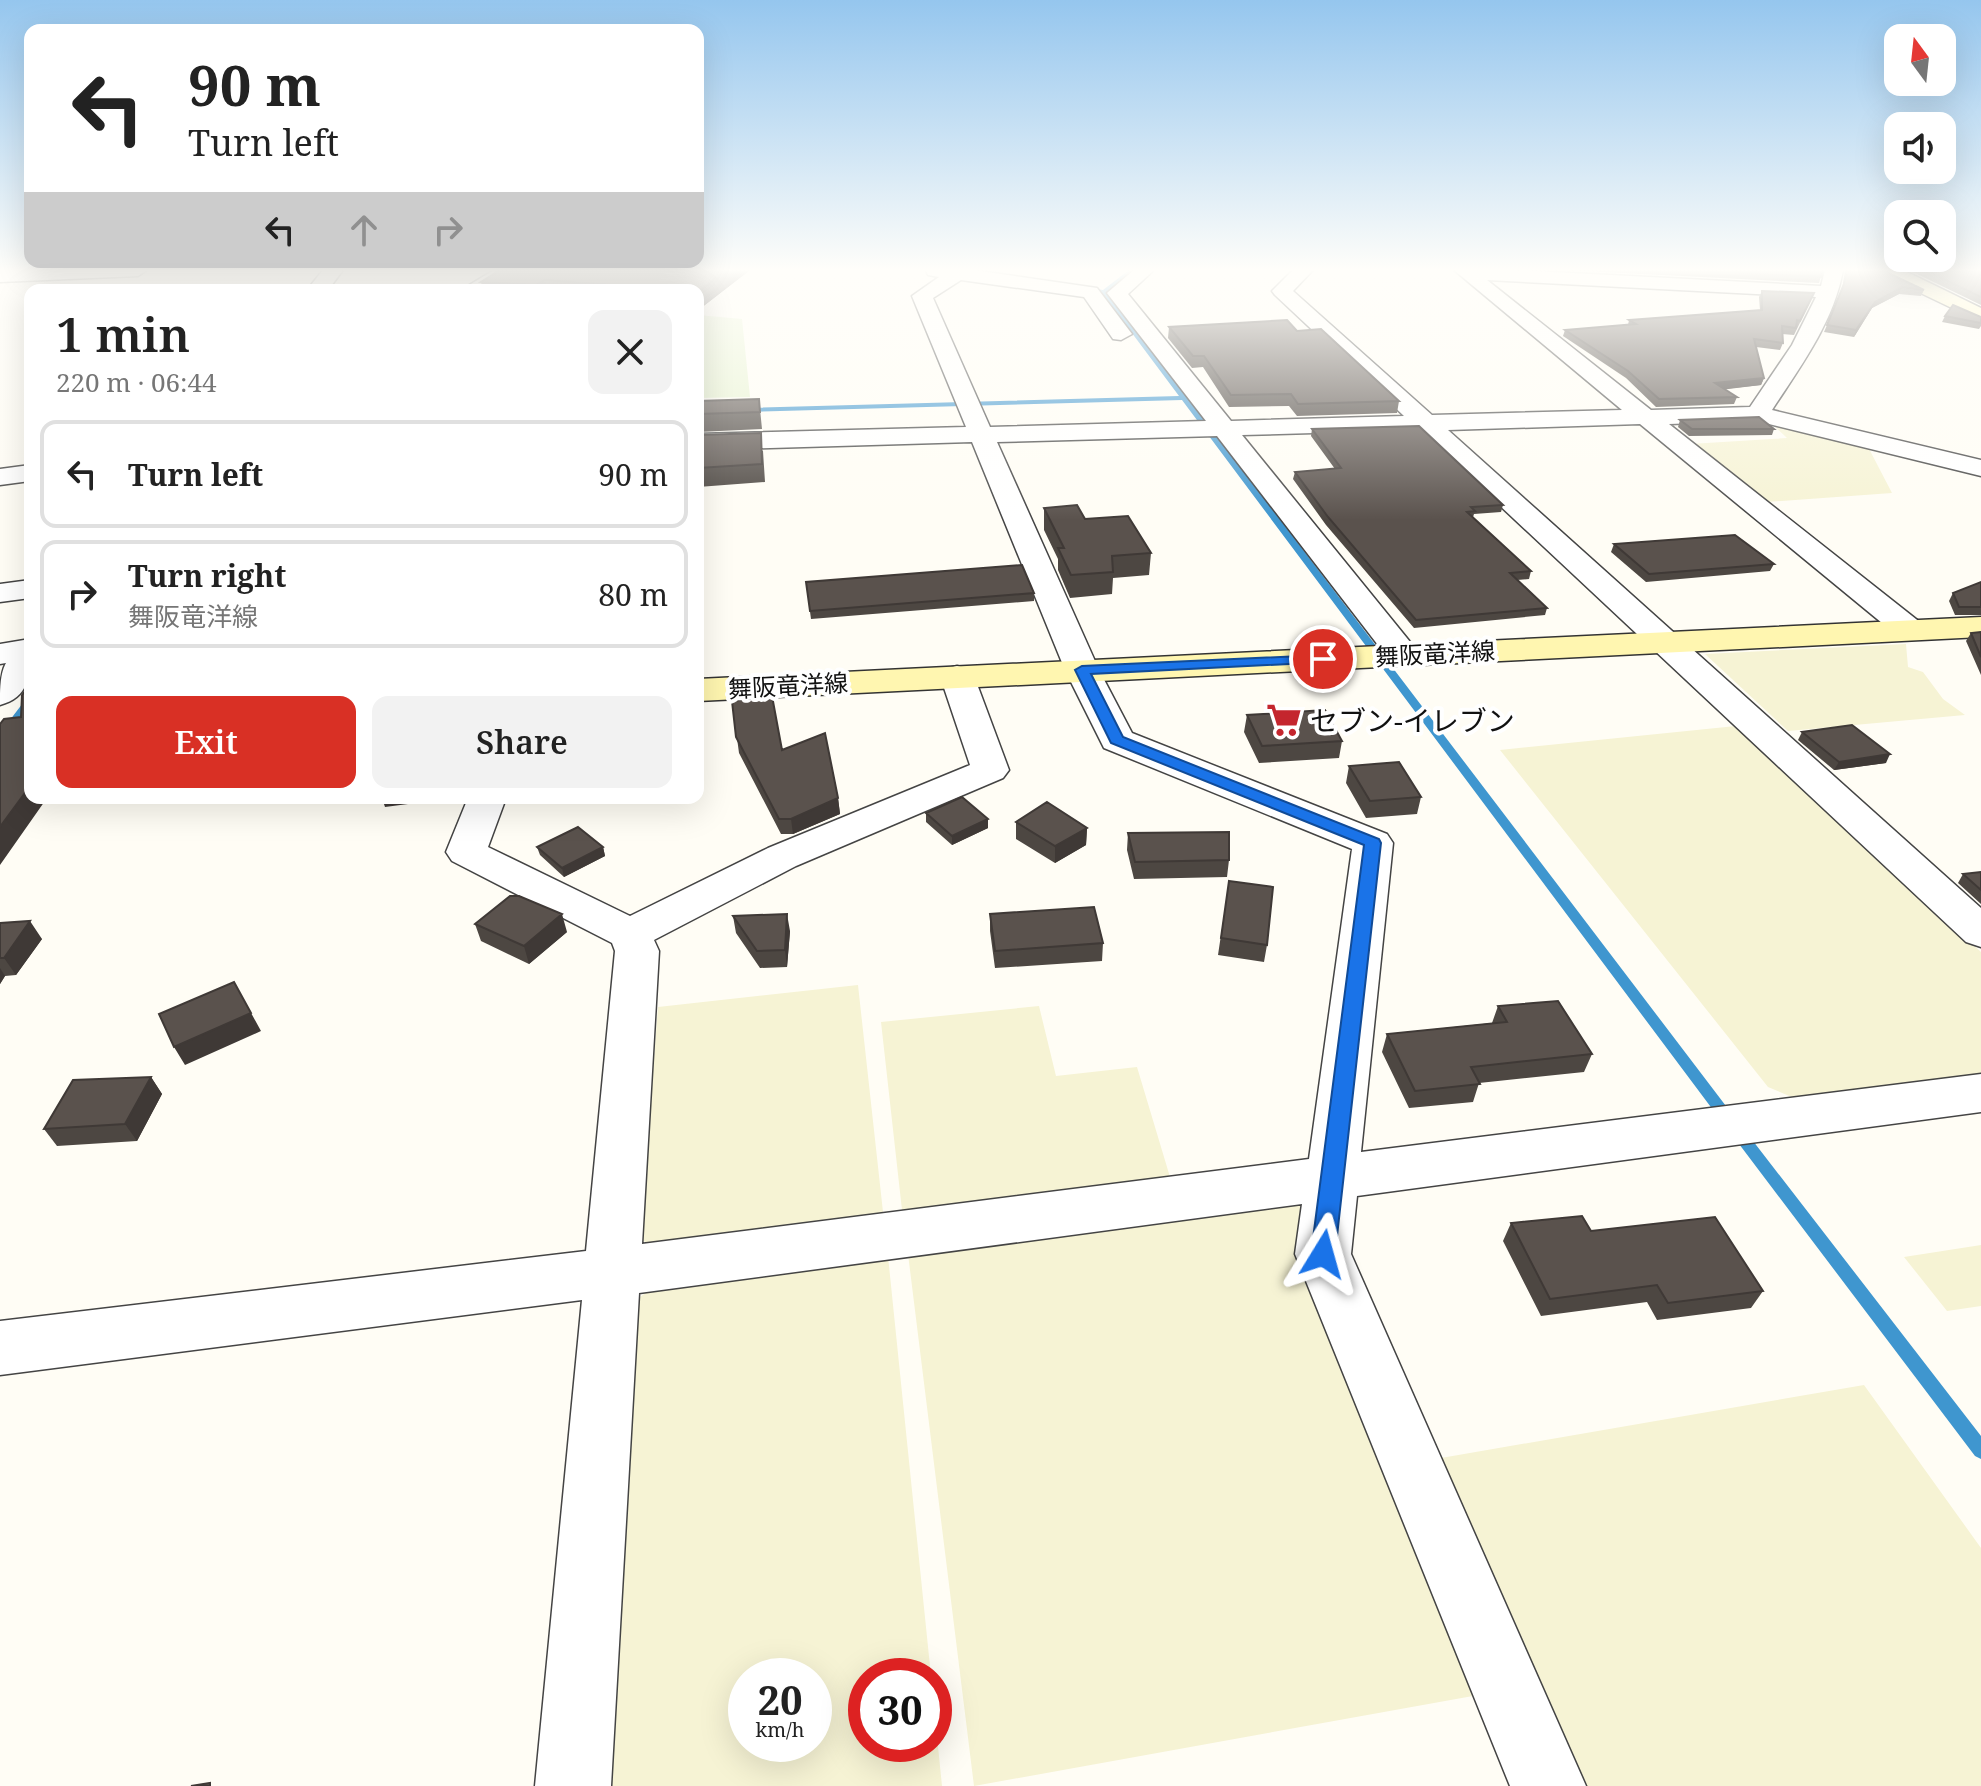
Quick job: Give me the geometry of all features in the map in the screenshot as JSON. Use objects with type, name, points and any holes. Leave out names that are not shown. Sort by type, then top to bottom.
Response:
[{"type":"main road","name":"舞阪竜洋線","points":[[704,690],[1981,627]]},
{"type":"street","points":[[948,353],[1082,670],[1117,740],[1373,843],[1323,1254],[1548,1786]]},
{"type":"street","points":[[1134,353],[1137,357]]},
{"type":"street","points":[[1165,353],[1406,655]]},
{"type":"street","points":[[1350,353],[1981,932]]},
{"type":"street","points":[[1567,353],[1910,630]]},
{"type":"street","points":[[1757,414],[1798,353]]},
{"type":"street","points":[[1171,406],[1188,430]]},
{"type":"street","points":[[704,442],[1757,414],[1981,468]]},
{"type":"street","points":[[0,477],[24,474]]},
{"type":"street","points":[[0,593],[24,590]]},
{"type":"street","points":[[0,654],[24,650]]},
{"type":"street","points":[[5,714],[24,670]]},
{"type":"street","points":[[630,934],[782,857],[990,770],[957,676]]},
{"type":"street","points":[[485,804],[466,852],[630,934],[637,951],[573,1786]]},
{"type":"street","points":[[0,1348],[612,1272],[1981,1093]]},
{"type":"shaded area","points":[[1770,422],[1866,443],[1892,493],[1766,502],[1690,444],[1787,438]]},
{"type":"shaded area","points":[[1906,644],[1908,667],[1923,672],[1943,699],[1965,715],[1788,731],[1705,654]]},
{"type":"shaded area","points":[[1736,726],[1981,952],[1981,1076],[1799,1100],[1768,1087],[1500,750]]},
{"type":"shaded area","points":[[858,985],[884,1221],[658,1252],[640,1238],[658,1007]]},
{"type":"shaded area","points":[[1039,1006],[1056,1076],[1137,1067],[1173,1187],[903,1219],[881,1022]]},
{"type":"shaded area","points":[[1306,1201],[1484,1694],[974,1786],[908,1254]]},
{"type":"shaded area","points":[[1981,1245],[1981,1306],[1947,1311],[1904,1257]]},
{"type":"shaded area","points":[[888,1256],[929,1658],[848,1658],[848,1762],[940,1762],[942,1786],[607,1786],[631,1304],[652,1288]]},
{"type":"shaded area","points":[[1864,1385],[1981,1548],[1981,1786],[1584,1786],[1441,1458]]},
{"type":"green space","points":[[704,353],[746,353],[750,397],[704,398]]},
{"type":"building","points":[[1191,353],[1347,353],[1399,401],[1298,404],[1291,394],[1231,395],[1204,356]]},
{"type":"building","points":[[1601,353],[1758,353],[1764,378],[1715,383],[1737,397],[1659,399],[1628,371]]},
{"type":"building","points":[[759,399],[760,412],[704,414],[704,401]]},
{"type":"building","points":[[1759,417],[1774,429],[1692,429],[1680,420]]},
{"type":"building","points":[[1419,426],[1503,505],[1471,507],[1475,511],[1467,512],[1531,571],[1510,573],[1547,608],[1416,620],[1328,517],[1295,472],[1341,468],[1312,429]]},
{"type":"building","points":[[761,433],[762,464],[704,468],[704,435]]},
{"type":"building","points":[[1077,505],[1085,519],[1128,516],[1151,553],[1112,556],[1113,572],[1071,575],[1058,548],[1064,548],[1044,508]]},
{"type":"building","points":[[1735,535],[1774,564],[1649,574],[1614,544]]},
{"type":"building","points":[[1022,565],[1034,593],[810,611],[806,582]]},
{"type":"building","points":[[1981,582],[1981,607],[1959,607],[1953,593]]},
{"type":"building","points":[[1981,632],[1981,657],[1971,633]]},
{"type":"building","points":[[24,692],[24,794],[0,827],[0,724],[4,719],[21,717]]},
{"type":"building","points":[[772,696],[782,750],[825,733],[838,798],[791,819],[779,819],[736,737],[732,701]]},
{"type":"building","points":[[1325,710],[1342,741],[1262,746],[1247,715]]},
{"type":"building","points":[[1852,725],[1890,754],[1839,762],[1802,732]]},
{"type":"building","points":[[1399,762],[1421,797],[1370,801],[1349,766]]},
{"type":"building","points":[[962,797],[988,819],[952,836],[926,813]]},
{"type":"building","points":[[1047,802],[1087,828],[1055,846],[1016,822]]},
{"type":"building","points":[[578,827],[603,847],[562,868],[537,847]]},
{"type":"building","points":[[1229,832],[1229,860],[1135,862],[1128,833]]},
{"type":"building","points":[[1981,872],[1981,890],[1963,874]]},
{"type":"building","points":[[1229,881],[1273,887],[1267,945],[1221,938]]},
{"type":"building","points":[[510,896],[519,896],[562,914],[524,946],[475,924]]},
{"type":"building","points":[[1094,907],[1103,943],[995,951],[990,914]]},
{"type":"building","points":[[787,914],[785,950],[757,951],[733,916]]},
{"type":"building","points":[[30,921],[4,958],[0,958],[0,923]]},
{"type":"building","points":[[234,982],[251,1013],[174,1047],[159,1014]]},
{"type":"building","points":[[1558,1001],[1592,1054],[1471,1067],[1480,1084],[1415,1091],[1387,1034],[1507,1022],[1498,1006]]},
{"type":"building","points":[[151,1077],[125,1124],[44,1129],[73,1080]]},
{"type":"building","points":[[1582,1216],[1591,1231],[1715,1217],[1763,1291],[1668,1303],[1657,1285],[1550,1299],[1511,1223]]},
{"type":"waterway","points":[[1150,353],[1727,1118]]},
{"type":"waterway","points":[[747,410],[1183,398]]},
{"type":"waterway","points":[[0,740],[24,709]]},
{"type":"waterway","points":[[1738,1132],[1981,1450]]},
{"type":"place","name":"セブン-イレブン","points":[[1284,720]]},
{"type":"route","points":[[1323,659],[1082,670],[1117,740],[1373,843],[1323,1254]]}]
